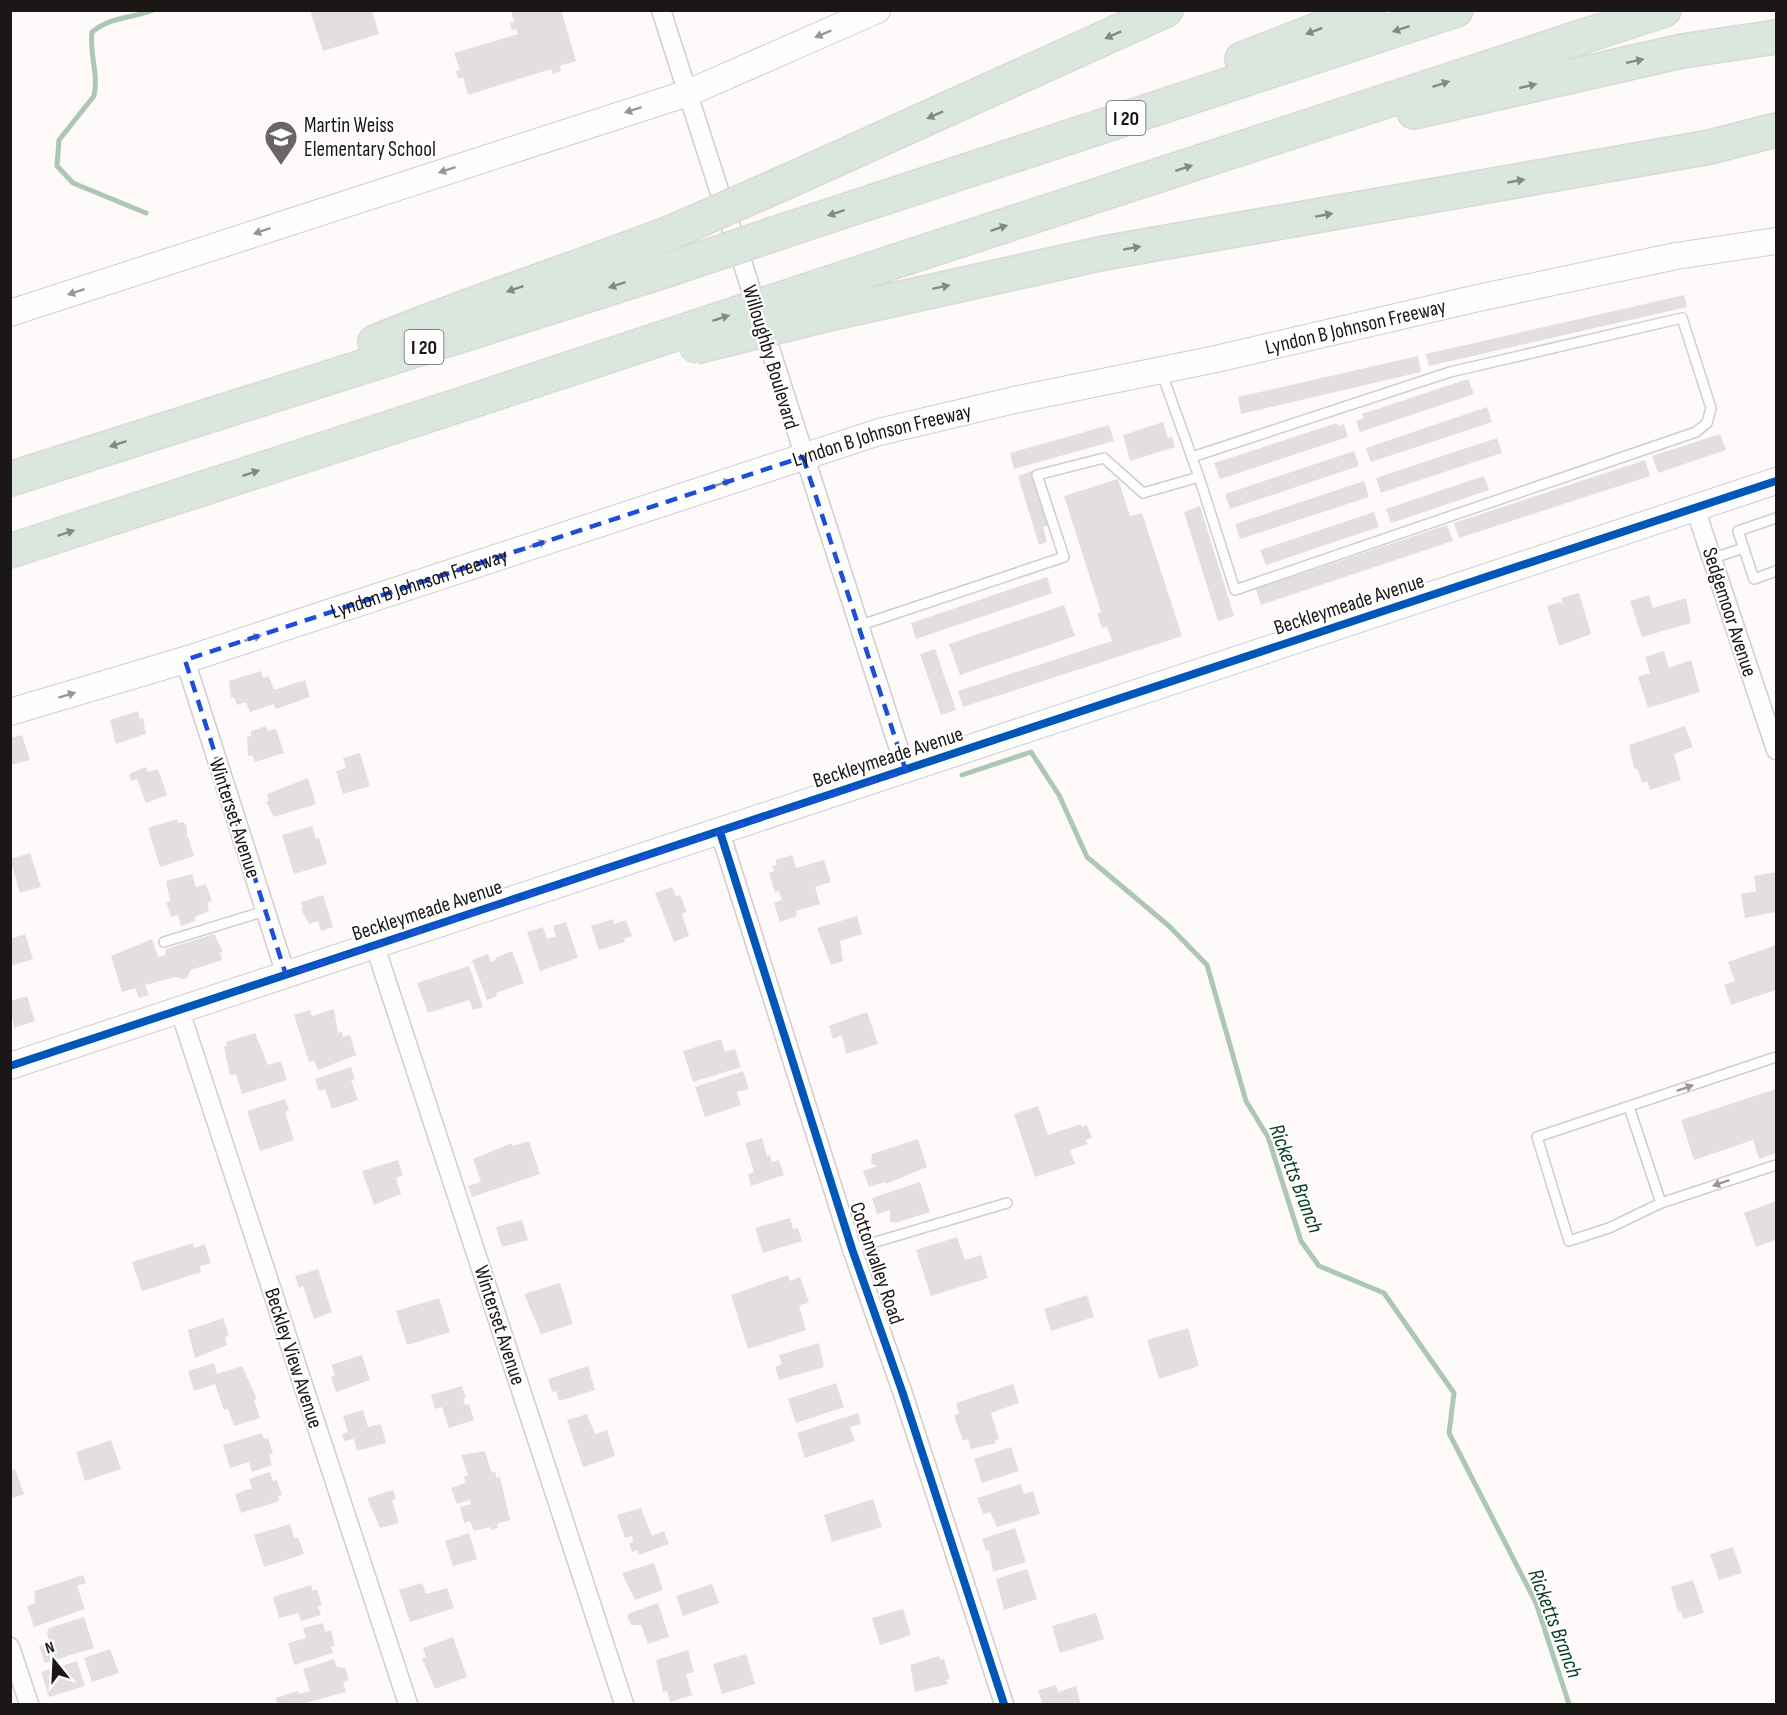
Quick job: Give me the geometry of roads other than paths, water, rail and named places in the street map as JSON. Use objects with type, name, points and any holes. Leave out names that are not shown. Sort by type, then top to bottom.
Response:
[{"type":"highway","points":[[174,426],[446,313],[570,271],[672,232],[1166,10]]},
{"type":"highway","points":[[886,197],[1369,10]]},
{"type":"highway","name":"I 20","points":[[10,479],[673,268],[1456,10]]},
{"type":"highway","points":[[10,551],[466,403],[826,299],[1226,155],[1664,10]]},
{"type":"highway","points":[[1226,155],[1682,51],[1776,37]]},
{"type":"highway","points":[[826,299],[1710,147],[1768,133]]},
{"type":"main road","points":[[10,313],[688,93],[877,10]]},
{"type":"main road","name":"Lyndon B Johnson Freeway","points":[[10,712],[185,660],[879,432],[1019,399],[1161,371],[1559,280],[1676,256],[1776,241]]},
{"type":"main road","name":"Beckleymeade Avenue","points":[[10,1066],[1776,481]]},
{"type":"street","name":"Willoughby Boulevard","points":[[661,10],[803,457],[906,771]]},
{"type":"street","name":"Sedgemoor Avenue","points":[[1695,508],[1776,750]]},
{"type":"street","name":"Winterset Avenue","points":[[185,660],[286,975]]},
{"type":"street","name":"Cottonvalley Road","points":[[720,832],[852,1249],[902,1391],[1004,1704]]},
{"type":"street","name":"Winterset Avenue","points":[[375,946],[624,1704]]},
{"type":"street","name":"Beckley View Avenue","points":[[180,1011],[408,1704]]},
{"type":"street","points":[[10,1647],[29,1704]]},
{"type":"lane","points":[[1161,371],[1199,477],[1235,590],[1696,432],[1707,423],[1712,408],[1682,318],[1450,372],[1192,457]]},
{"type":"lane","points":[[858,626],[1064,557],[1037,475],[1104,458],[1143,493],[1199,477]]},
{"type":"lane","points":[[1776,518],[1738,531],[1754,579],[1776,571]]},
{"type":"lane","points":[[1713,558],[1744,548]]},
{"type":"lane","points":[[164,942],[265,911]]},
{"type":"lane","points":[[1776,1058],[1537,1137],[1569,1240],[1609,1228],[1661,1203],[1776,1165]]},
{"type":"lane","points":[[1629,1107],[1661,1203]]},
{"type":"lane","points":[[852,1249],[1007,1203]]},
{"type":"waterway","name":"Ricketts Branch","points":[[146,213],[73,183],[57,166],[59,140],[94,96],[92,32],[115,20],[153,10]]},
{"type":"waterway","name":"Ricketts Branch","points":[[962,775],[1031,752],[1059,795],[1087,857],[1169,926],[1207,965],[1246,1101],[1268,1137],[1301,1241],[1319,1266],[1384,1293],[1454,1393],[1449,1433],[1536,1603],[1569,1704]]},
{"type":"place","name":"Martin Weiss Elementary School","points":[[281,166]]}]
